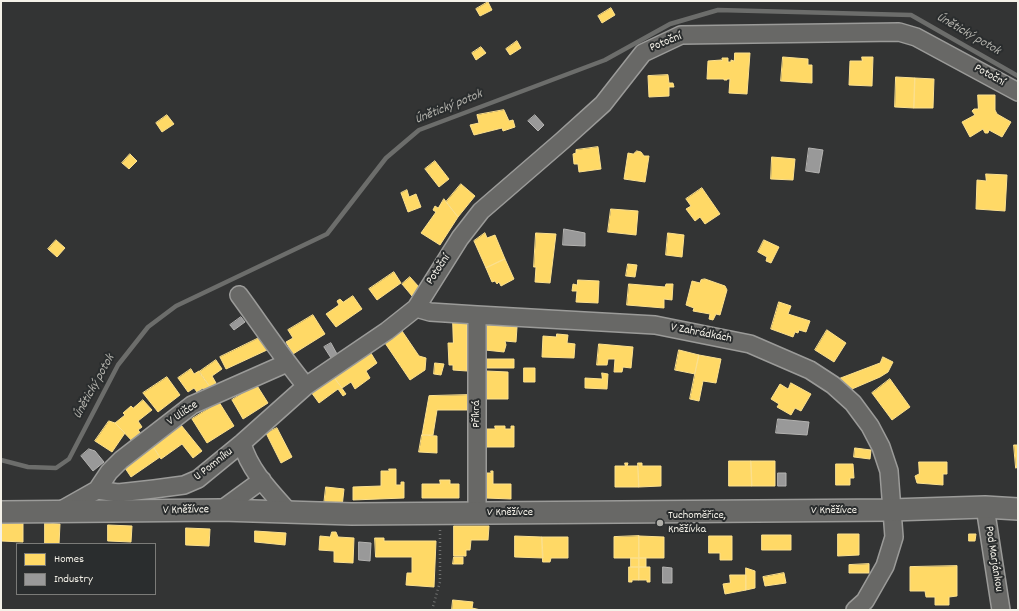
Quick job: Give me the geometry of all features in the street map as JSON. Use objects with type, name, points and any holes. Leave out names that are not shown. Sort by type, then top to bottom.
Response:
[{"type":"street","name":"Potoční","points":[[416,308],[460,238],[481,211],[603,104],[643,53],[681,35],[899,32],[916,37],[1018,92]]},
{"type":"street","points":[[239,295],[276,345],[287,364],[306,386],[387,331],[416,308]]},
{"type":"street","name":"V Zahrádkách","points":[[416,308],[430,312],[655,325],[750,344],[810,370],[833,385],[853,403],[870,426],[881,447],[889,471],[894,537],[884,566],[865,601],[855,610]]},
{"type":"street","name":"Příkrá","points":[[477,315],[477,514]]},
{"type":"street","name":"V Uličce","points":[[96,490],[109,472],[121,460],[192,406],[287,364]]},
{"type":"street","name":"U Pomníku","points":[[96,490],[118,493],[184,485],[198,479],[242,443],[306,386]]},
{"type":"street","points":[[242,443],[245,456],[262,480],[289,512]]},
{"type":"street","points":[[221,510],[262,480]]},
{"type":"street","points":[[58,512],[96,490]]},
{"type":"street","name":"V Kněžívce","points":[[1,512],[221,510],[477,514],[891,510],[985,507],[1018,509]]},
{"type":"street","name":"Pod Marjánkou","points":[[985,507],[1001,610]]},
{"type":"path","points":[[432,610],[440,582],[440,514]]},
{"type":"building: Homes","points":[[488,2],[492,10],[480,16],[476,9]]},
{"type":"building: Homes","points":[[611,8],[615,15],[602,23],[598,16]]},
{"type":"building: Homes","points":[[517,41],[521,48],[510,55],[506,49]]},
{"type":"building: Homes","points":[[481,47],[486,53],[476,60],[472,53]]},
{"type":"building: Homes","points":[[735,53],[750,53],[747,94],[729,93],[730,79],[707,79],[708,61],[722,61],[722,58],[728,58],[728,62],[731,62],[731,60],[734,61]]},
{"type":"building: Homes","points":[[783,57],[808,59],[808,65],[812,65],[812,83],[781,81]]},
{"type":"building: Homes","points":[[862,57],[873,57],[872,86],[849,85],[850,61],[862,61]]},
{"type":"building: Homes","points":[[668,75],[669,83],[673,83],[674,87],[669,87],[669,96],[649,97],[648,76]]},
{"type":"building: Homes","points":[[896,77],[915,78],[914,108],[895,107]]},
{"type":"building: Homes","points":[[915,78],[934,79],[933,108],[914,108]]},
{"type":"building: Homes","points":[[978,95],[995,95],[995,110],[997,114],[1011,122],[1002,137],[989,130],[988,133],[985,133],[983,129],[970,137],[962,122],[975,115],[972,111],[974,109],[978,109]]},
{"type":"building: Homes","points":[[504,110],[509,121],[513,120],[515,127],[503,131],[502,128],[474,135],[470,125],[479,123],[477,115]]},
{"type":"building: Homes","points":[[167,115],[174,124],[162,132],[156,123]]},
{"type":"building: Homes","points":[[598,147],[601,169],[579,172],[578,164],[574,164],[573,154],[576,153],[576,150]]},
{"type":"building: Homes","points":[[637,151],[641,152],[644,156],[649,156],[645,182],[624,179],[628,153],[633,154]]},
{"type":"building: Homes","points":[[130,154],[137,161],[129,169],[122,163]]},
{"type":"building: Homes","points":[[772,157],[795,159],[793,180],[771,179]]},
{"type":"building: Homes","points":[[435,161],[449,179],[439,187],[425,169]]},
{"type":"building: Homes","points":[[986,174],[1007,175],[1005,211],[976,209],[977,180],[986,181]]},
{"type":"building: Homes","points":[[461,184],[475,196],[458,217],[446,202]]},
{"type":"building: Homes","points":[[702,188],[720,214],[705,224],[700,217],[695,221],[686,209],[691,206],[686,199]]},
{"type":"building: Homes","points":[[407,190],[409,197],[416,194],[421,207],[408,212],[401,193]]},
{"type":"building: Homes","points":[[444,199],[458,217],[440,245],[421,233],[436,212],[433,210],[435,206],[438,208]]},
{"type":"building: Homes","points":[[611,209],[638,211],[636,235],[608,232]]},
{"type":"building: Homes","points":[[485,233],[487,238],[495,235],[505,259],[486,268],[474,241]]},
{"type":"building: Homes","points":[[536,233],[556,234],[550,283],[535,282],[536,267],[534,267]]},
{"type":"building: Homes","points":[[668,233],[684,235],[682,257],[666,255]]},
{"type":"building: Homes","points":[[56,240],[65,248],[57,257],[48,249]]},
{"type":"building: Homes","points":[[764,240],[779,247],[771,263],[766,261],[767,257],[758,252]]},
{"type":"building: Homes","points":[[505,259],[514,279],[501,286],[499,282],[497,284],[495,281],[492,282],[486,268]]},
{"type":"building: Homes","points":[[628,264],[637,265],[635,277],[626,276]]},
{"type":"building: Homes","points":[[394,272],[401,283],[377,300],[369,289]]},
{"type":"building: Homes","points":[[410,277],[419,287],[412,296],[402,284]]},
{"type":"building: Homes","points":[[705,279],[725,286],[727,290],[720,315],[716,314],[713,320],[709,319],[710,314],[693,311],[694,308],[686,305],[692,281],[700,283],[701,280]]},
{"type":"building: Homes","points":[[578,280],[599,281],[598,303],[576,302],[577,291],[572,291],[573,284],[577,285]]},
{"type":"building: Homes","points":[[629,284],[665,287],[666,284],[673,284],[672,300],[664,299],[664,308],[627,305]]},
{"type":"building: Homes","points":[[353,296],[362,309],[336,327],[326,314],[339,305],[337,301],[340,299],[343,302]]},
{"type":"building: Homes","points":[[779,302],[791,306],[788,314],[810,321],[806,332],[799,330],[798,333],[795,332],[793,337],[771,329]]},
{"type":"building: Homes","points":[[313,315],[325,334],[293,354],[286,342],[293,338],[288,330]]},
{"type":"building: Homes","points":[[453,322],[467,323],[467,371],[453,370],[453,365],[449,365],[448,343],[453,343]]},
{"type":"building: Homes","points":[[486,325],[517,327],[516,342],[505,341],[506,345],[504,352],[485,350]]},
{"type":"building: Homes","points":[[400,328],[419,356],[426,358],[425,370],[410,380],[383,340]]},
{"type":"building: Homes","points":[[827,330],[846,343],[834,362],[815,350]]},
{"type":"building: Homes","points":[[557,334],[568,335],[567,343],[575,344],[574,358],[542,357],[543,336],[556,337]]},
{"type":"building: Homes","points":[[261,337],[267,350],[226,369],[220,357]]},
{"type":"building: Homes","points":[[599,344],[633,347],[631,368],[623,367],[622,372],[614,372],[615,359],[608,359],[607,365],[597,365]]},
{"type":"building: Homes","points":[[369,350],[377,363],[366,371],[370,378],[355,389],[351,382],[342,388],[333,376]]},
{"type":"building: Homes","points":[[679,350],[699,355],[695,374],[675,370]]},
{"type":"building: Homes","points":[[699,355],[721,359],[716,383],[703,381],[699,401],[690,399]]},
{"type":"building: Homes","points":[[883,357],[893,362],[888,372],[880,377],[852,389],[853,390],[838,379],[880,363]]},
{"type":"building: Homes","points":[[486,359],[514,359],[514,368],[486,368]]},
{"type":"building: Homes","points":[[216,360],[222,369],[212,376],[216,383],[210,387],[199,372]]},
{"type":"building: Homes","points":[[435,363],[444,364],[441,375],[434,374]]},
{"type":"building: Homes","points":[[524,368],[535,368],[535,382],[524,382]]},
{"type":"building: Homes","points":[[191,369],[194,374],[199,371],[213,391],[207,394],[203,388],[197,392],[194,388],[188,392],[178,378]]},
{"type":"building: Homes","points":[[486,371],[508,372],[508,399],[486,399]]},
{"type":"building: Homes","points":[[602,373],[608,374],[607,389],[585,388],[585,378],[602,379]]},
{"type":"building: Homes","points":[[333,376],[346,394],[343,396],[338,389],[319,403],[311,392]]},
{"type":"building: Homes","points":[[167,377],[180,395],[158,412],[143,393]]},
{"type":"building: Homes","points":[[890,379],[910,407],[892,420],[872,393]]},
{"type":"building: Homes","points":[[791,383],[811,394],[801,411],[795,408],[791,415],[777,407],[779,404],[771,399],[780,384],[788,389]]},
{"type":"building: Homes","points":[[256,384],[268,403],[243,419],[232,400]]},
{"type":"building: Homes","points":[[468,395],[467,410],[437,410],[433,435],[422,435],[429,396]]},
{"type":"building: Homes","points":[[143,400],[152,410],[138,421],[142,427],[138,430],[143,436],[135,444],[115,423],[125,415],[123,413],[131,406],[133,408]]},
{"type":"building: Homes","points":[[219,402],[234,426],[207,443],[192,419]]},
{"type":"building: Homes","points":[[109,421],[115,423],[125,433],[112,452],[95,441]]},
{"type":"building: Homes","points":[[181,425],[202,451],[193,458],[182,444],[161,459],[152,445]]},
{"type":"building: Homes","points":[[495,426],[505,426],[505,429],[511,429],[511,426],[514,426],[514,447],[486,447],[486,429],[495,429]]},
{"type":"building: Homes","points":[[277,428],[292,457],[281,463],[266,433]]},
{"type":"building: Homes","points":[[422,435],[437,436],[437,453],[419,452]]},
{"type":"building: Homes","points":[[152,445],[160,457],[131,477],[123,465]]},
{"type":"building: Homes","points":[[1014,445],[1018,445],[1018,467],[1016,468]]},
{"type":"building: Homes","points":[[855,448],[871,450],[870,459],[854,457]]},
{"type":"building: Homes","points":[[729,461],[751,461],[752,486],[729,486]]},
{"type":"building: Homes","points":[[751,461],[775,461],[775,486],[752,486]]},
{"type":"building: Homes","points":[[919,462],[947,462],[947,474],[943,474],[943,485],[917,483],[915,476],[919,474]]},
{"type":"building: Homes","points":[[625,463],[628,463],[627,466],[638,466],[639,487],[615,487],[615,466],[625,466]]},
{"type":"building: Homes","points":[[638,463],[642,463],[642,466],[661,466],[661,486],[639,487]]},
{"type":"building: Homes","points":[[836,464],[853,464],[854,478],[850,478],[850,485],[836,485]]},
{"type":"building: Homes","points":[[389,469],[396,469],[396,485],[401,485],[401,482],[404,482],[404,498],[353,500],[353,487],[381,486],[381,471],[389,471]]},
{"type":"building: Homes","points":[[491,471],[493,471],[493,484],[511,484],[511,499],[486,498],[486,473],[491,473]]},
{"type":"building: Homes","points":[[440,480],[450,480],[450,484],[459,484],[459,498],[422,498],[422,484],[440,484]]},
{"type":"building: Homes","points":[[326,487],[344,489],[342,507],[324,505]]},
{"type":"building: Homes","points":[[1,522],[23,523],[23,542],[1,541]]},
{"type":"building: Homes","points":[[45,523],[60,524],[59,543],[45,543]]},
{"type":"building: Homes","points":[[108,525],[132,526],[131,542],[108,541]]},
{"type":"building: Homes","points":[[454,526],[489,526],[488,540],[471,540],[470,550],[466,550],[466,556],[454,556]]},
{"type":"building: Homes","points":[[186,528],[210,529],[209,546],[186,545]]},
{"type":"building: Homes","points":[[255,531],[286,533],[285,545],[255,542]]},
{"type":"building: Homes","points":[[332,532],[336,532],[338,537],[354,538],[353,563],[334,562],[334,551],[319,550],[320,536],[330,537]]},
{"type":"building: Homes","points":[[838,534],[859,534],[859,555],[838,556]]},
{"type":"building: Homes","points":[[969,534],[976,534],[975,541],[969,541]]},
{"type":"building: Homes","points":[[762,535],[791,535],[791,550],[762,550]]},
{"type":"building: Homes","points":[[515,536],[542,537],[543,558],[515,557]]},
{"type":"building: Homes","points":[[639,536],[664,537],[664,558],[639,558]]},
{"type":"building: Homes","points":[[639,536],[639,558],[614,558],[614,537]]},
{"type":"building: Homes","points":[[709,536],[732,536],[732,560],[720,560],[720,553],[709,553]]},
{"type":"building: Homes","points":[[542,537],[568,537],[568,558],[551,558],[550,562],[543,562]]},
{"type":"building: Homes","points":[[375,538],[384,538],[384,541],[436,541],[434,587],[406,585],[407,573],[412,573],[412,557],[376,557]]},
{"type":"building: Homes","points":[[454,557],[463,557],[463,564],[453,564]]},
{"type":"building: Homes","points":[[631,558],[639,558],[639,567],[631,567]]},
{"type":"building: Homes","points":[[639,558],[646,558],[646,567],[639,567]]},
{"type":"building: Homes","points":[[869,564],[869,573],[849,573],[849,565]]},
{"type":"building: Homes","points":[[957,566],[957,596],[949,597],[949,605],[935,605],[935,597],[926,597],[925,591],[910,591],[910,567]]},
{"type":"building: Homes","points":[[629,567],[639,567],[639,580],[632,580],[632,582],[629,582]]},
{"type":"building: Homes","points":[[639,567],[650,567],[650,582],[647,582],[647,580],[639,580]]},
{"type":"building: Homes","points":[[746,568],[755,571],[755,588],[746,590]]},
{"type":"building: Homes","points":[[784,573],[786,583],[765,586],[763,577]]},
{"type":"building: Homes","points":[[730,575],[746,575],[746,590],[725,594],[723,584],[730,583]]},
{"type":"building: Homes","points":[[453,600],[473,602],[472,608],[481,610],[452,610]]},
{"type":"building: Industry","points":[[535,115],[544,125],[538,131],[528,121]]},
{"type":"building: Industry","points":[[809,148],[823,150],[819,173],[806,171]]},
{"type":"building: Industry","points":[[564,229],[585,233],[585,246],[563,245]]},
{"type":"building: Industry","points":[[241,317],[245,322],[234,330],[230,325]]},
{"type":"building: Industry","points":[[331,343],[337,354],[331,358],[324,347]]},
{"type":"building: Industry","points":[[778,419],[809,422],[807,435],[776,433]]},
{"type":"building: Industry","points":[[89,449],[95,451],[104,462],[93,471],[81,456]]},
{"type":"building: Industry","points":[[778,473],[786,473],[786,486],[778,486]]},
{"type":"building: Industry","points":[[359,542],[371,543],[370,561],[359,560]]},
{"type":"building: Industry","points":[[663,567],[672,568],[672,583],[663,583]]},
{"type":"waterway","name":"Únětický potok","points":[[1,460],[28,467],[56,468],[69,459],[118,365],[148,327],[176,306],[327,234],[386,158],[419,130],[605,60],[670,24],[718,10],[911,15],[1018,76]]},
{"type":"place","name":"Tuchoměřice, Kněžívka","points":[[660,523]]}]
